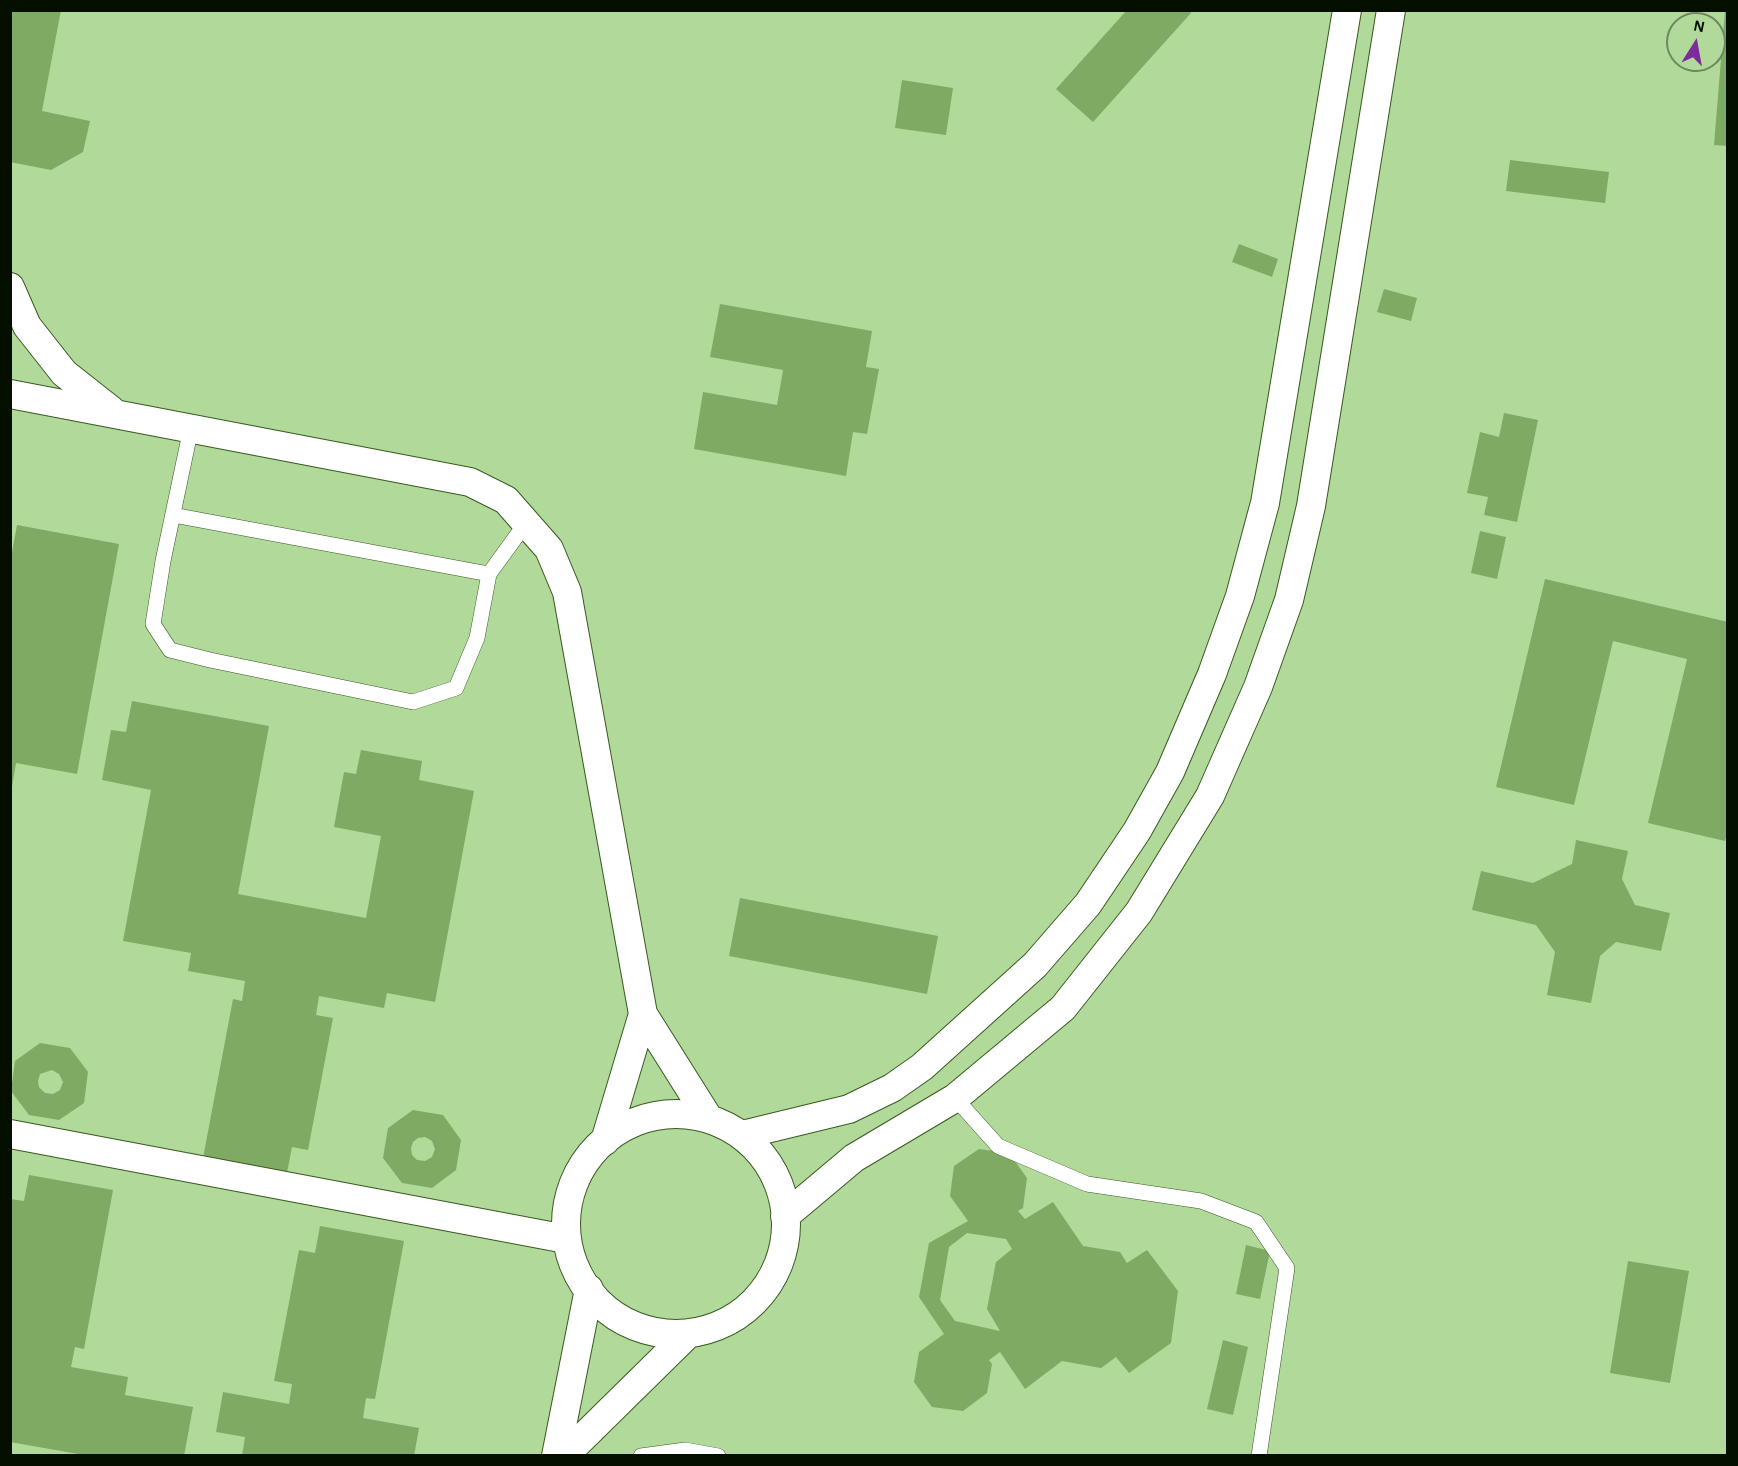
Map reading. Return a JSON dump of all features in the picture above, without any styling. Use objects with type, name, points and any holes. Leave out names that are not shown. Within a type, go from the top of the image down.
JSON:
[{"type":"street","points":[[742,1135],[849,1109],[892,1088],[922,1066],[1035,965],[1088,904],[1137,831],[1170,772],[1212,674],[1232,618],[1265,503],[1347,10]]},
{"type":"street","points":[[785,1216],[854,1158],[955,1098],[1063,1008],[1139,912],[1210,796],[1258,687],[1289,600],[1311,506],[1391,10]]},
{"type":"street","points":[[10,287],[27,326],[64,373],[115,414]]},
{"type":"street","points":[[10,394],[470,482],[506,500],[549,549],[567,592],[643,1014],[709,1119]]},
{"type":"street","points":[[605,1140],[643,1014]]},
{"type":"street","points":[[672,1114],[709,1119],[742,1135],[767,1161],[783,1193],[787,1229],[780,1264],[761,1295],[734,1319],[700,1332],[689,1333],[664,1334],[630,1324],[599,1303],[578,1274],[566,1239],[568,1203],[581,1168],[605,1140],[636,1122],[672,1114]]},
{"type":"street","points":[[10,1134],[566,1239]]},
{"type":"street","points":[[556,1455],[589,1289]]},
{"type":"street","points":[[564,1455],[689,1333]]},
{"type":"lane","points":[[191,429],[163,561],[153,624],[170,650],[413,702],[456,688],[477,638],[489,574],[526,523]]},
{"type":"lane","points":[[173,515],[489,574]]},
{"type":"lane","points":[[955,1098],[998,1146],[1087,1184],[1201,1201],[1256,1222],[1287,1268],[1258,1455]]},
{"type":"lane","points":[[641,1455],[685,1450],[718,1455]]},
{"type":"building","points":[[10,10],[61,10],[42,111],[90,121],[83,152],[51,170],[10,162]]},
{"type":"building","points":[[1127,10],[1189,10],[1191,13],[1093,122],[1056,89]]},
{"type":"building","points":[[1728,10],[1728,146],[1714,145],[1720,72],[1726,72],[1725,12]]},
{"type":"building","points":[[902,80],[953,88],[946,135],[895,128]]},
{"type":"building","points":[[1510,160],[1609,172],[1605,203],[1506,191]]},
{"type":"building","points":[[1239,244],[1278,259],[1272,277],[1232,262]]},
{"type":"building","points":[[1384,289],[1417,298],[1411,321],[1377,312]]},
{"type":"building","points":[[720,304],[872,331],[866,367],[879,369],[867,434],[853,432],[846,476],[694,449],[703,392],[777,405],[783,370],[710,357]]},
{"type":"building","points":[[1504,413],[1538,420],[1517,522],[1484,515],[1488,497],[1467,493],[1480,432],[1499,437]]},
{"type":"building","points":[[17,525],[119,544],[77,774],[16,763],[12,787],[10,563]]},
{"type":"building","points":[[1480,531],[1506,537],[1497,579],[1471,573]]},
{"type":"building","points":[[1545,579],[1728,622],[1728,830],[1725,841],[1648,823],[1687,659],[1613,641],[1574,805],[1496,787]]},
{"type":"building","points":[[132,701],[269,726],[238,894],[366,918],[381,836],[334,827],[344,772],[356,774],[361,750],[422,761],[419,780],[474,791],[435,1002],[387,993],[384,1008],[319,996],[316,1015],[333,1018],[308,1150],[292,1147],[287,1173],[203,1158],[233,999],[242,1001],[245,981],[188,971],[191,953],[123,941],[151,790],[102,780],[111,730],[126,732]]},
{"type":"building","points":[[1576,840],[1628,851],[1622,879],[1635,905],[1670,913],[1661,951],[1616,942],[1600,956],[1591,1003],[1547,995],[1555,952],[1536,925],[1472,910],[1481,871],[1533,883],[1572,864]]},
{"type":"building","points":[[740,898],[938,936],[927,994],[729,956]]},
{"type":"building","points":[[40,1043],[70,1048],[88,1072],[84,1103],[59,1120],[29,1115],[11,1091],[15,1061]],"holes":[[[52,1070],[59,1074],[63,1082],[60,1090],[53,1094],[45,1093],[39,1087],[40,1074]]]},
{"type":"building","points":[[413,1110],[443,1115],[461,1140],[456,1170],[432,1188],[402,1183],[383,1158],[388,1128]],"holes":[[[425,1137],[432,1141],[435,1149],[432,1157],[425,1161],[417,1160],[412,1155],[413,1142],[418,1138]]]},
{"type":"building","points":[[979,1149],[1009,1153],[1027,1178],[1023,1208],[1018,1211],[1025,1219],[1053,1202],[1083,1246],[1120,1252],[1127,1263],[1147,1250],[1178,1291],[1171,1343],[1129,1373],[1116,1357],[1101,1368],[1062,1361],[1025,1389],[1000,1352],[989,1360],[992,1364],[987,1393],[963,1411],[932,1407],[914,1382],[919,1352],[944,1334],[919,1297],[929,1243],[968,1221],[950,1196],[954,1166]],"holes":[[[967,1233],[1006,1239],[1012,1249],[996,1262],[987,1309],[1000,1331],[955,1321],[940,1300],[949,1247]]]},
{"type":"building","points":[[29,1175],[113,1190],[84,1349],[75,1347],[71,1367],[128,1377],[125,1395],[193,1407],[184,1456],[77,1456],[78,1454],[10,1442],[10,1199],[24,1201]]},
{"type":"building","points":[[320,1226],[404,1241],[375,1399],[366,1398],[363,1418],[419,1428],[414,1456],[242,1456],[245,1437],[216,1432],[223,1392],[289,1404],[292,1384],[274,1381],[299,1250],[315,1253]]},
{"type":"building","points":[[1246,1245],[1270,1251],[1260,1299],[1236,1294]]},
{"type":"building","points":[[1628,1261],[1689,1271],[1670,1383],[1610,1373]]},
{"type":"building","points":[[1223,1340],[1248,1347],[1233,1415],[1207,1409]]}]
